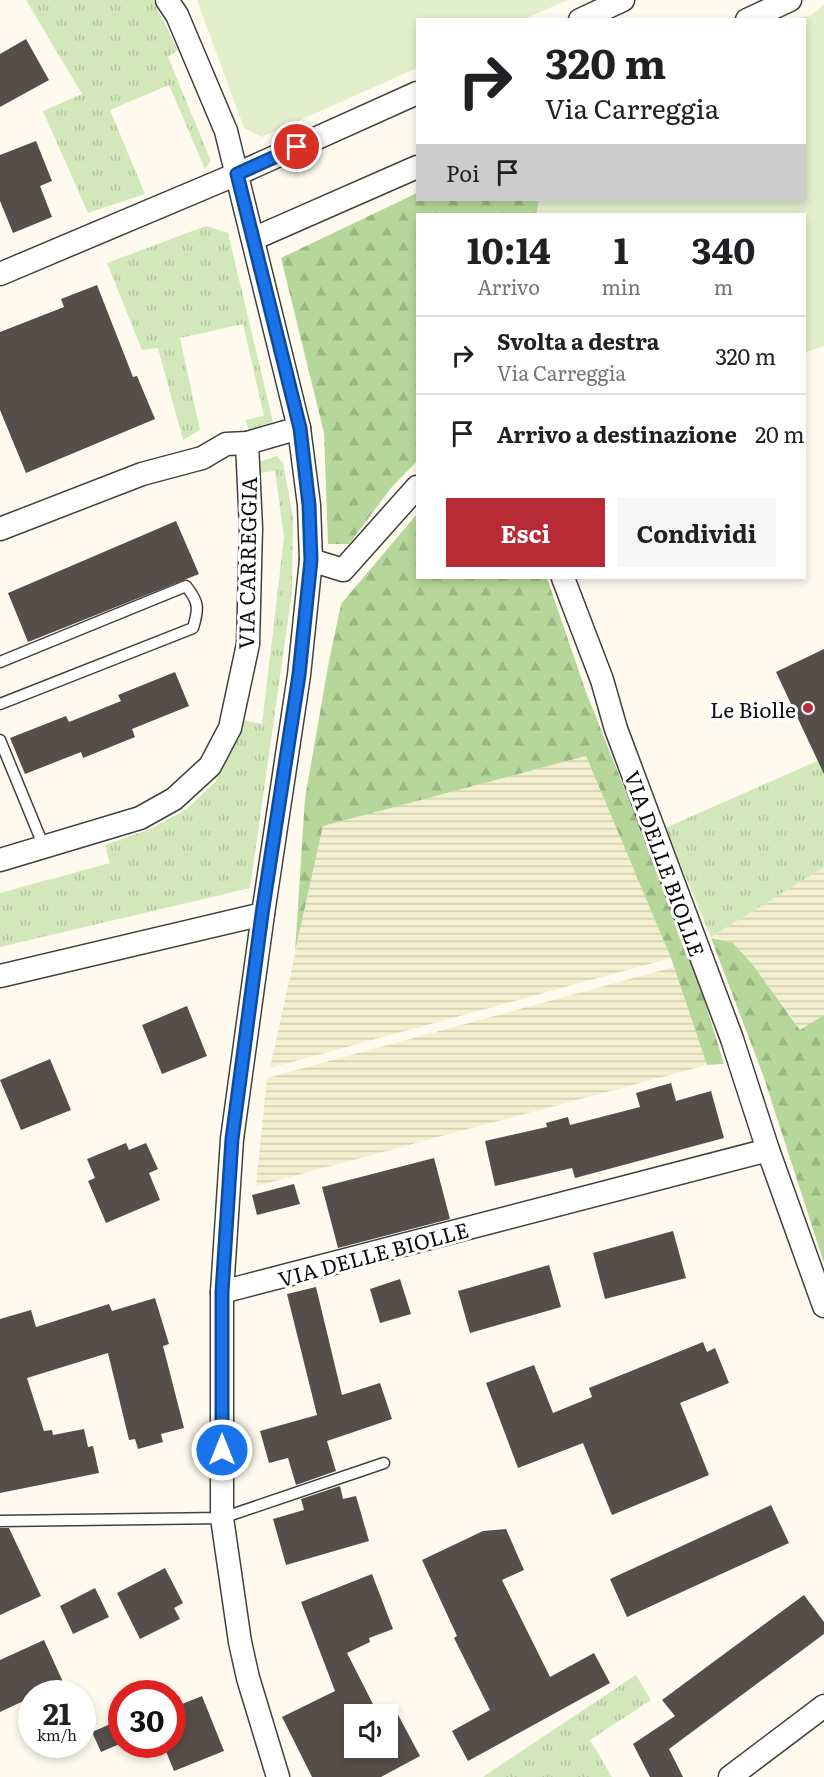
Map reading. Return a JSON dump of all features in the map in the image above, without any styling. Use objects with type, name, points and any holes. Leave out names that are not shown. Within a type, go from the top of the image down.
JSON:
[{"type":"street","points":[[167,0],[177,15],[226,131],[300,428],[309,505],[311,560],[299,675],[262,914],[232,1139],[222,1292],[222,1518],[240,1642],[248,1678],[278,1777]]},
{"type":"street","points":[[584,18],[623,0]]},
{"type":"street","points":[[751,18],[790,0]]},
{"type":"street","points":[[0,274],[237,174],[416,93]]},
{"type":"street","points":[[254,239],[416,167]]},
{"type":"street","points":[[0,529],[142,474],[202,458],[226,444],[247,443],[300,428]]},
{"type":"street","name":"VIA CARREGGIA","points":[[0,860],[140,818],[174,798],[210,766],[230,728],[248,644],[251,528],[247,443]]},
{"type":"street","points":[[311,560],[344,570],[416,488]]},
{"type":"street","name":"VIA DELLE BIOLLE","points":[[563,579],[602,680],[616,729],[732,1039],[768,1150],[824,1306]]},
{"type":"street","points":[[0,976],[262,914]]},
{"type":"street","name":"VIA DELLE BIOLLE","points":[[222,1292],[768,1150]]},
{"type":"street","points":[[730,1777],[824,1706]]},
{"type":"lane","points":[[0,662],[186,586],[196,599],[198,613],[193,628],[0,704]]},
{"type":"lane","points":[[0,740],[44,847]]},
{"type":"lane","points":[[0,1521],[222,1518],[384,1463]]},
{"type":"shaded area","points":[[586,756],[671,958],[270,1068],[323,826]]},
{"type":"shaded area","points":[[824,867],[824,1015],[801,1030],[753,965],[732,942],[711,937]]},
{"type":"shaded area","points":[[674,967],[707,1065],[256,1186],[267,1078]]},
{"type":"green space","points":[[26,0],[153,0],[178,50],[168,57],[211,161],[205,169],[169,85],[110,110],[145,194],[88,213],[43,111],[82,94]]},
{"type":"green space","points":[[197,0],[568,0],[526,18],[416,18],[416,68],[262,137],[244,128]]},
{"type":"green space","points":[[824,5],[824,346],[806,352],[806,213],[537,213],[539,201],[806,201],[806,18],[797,18],[811,15]]},
{"type":"green space","points":[[416,193],[416,201],[539,201],[537,213],[416,213],[416,462],[391,488],[349,544],[328,544],[324,433],[281,258]]},
{"type":"green space","points":[[206,226],[228,233],[273,422],[249,430],[245,420],[264,416],[243,324],[180,338],[200,430],[183,440],[158,348],[142,350],[107,263]]},
{"type":"green space","points":[[277,456],[283,463],[293,517],[292,592],[250,888],[0,947],[0,893],[110,863],[105,845],[150,829],[187,809],[215,782],[243,720],[262,724],[284,538],[275,471],[256,473],[256,463]]},
{"type":"green space","points":[[416,515],[416,579],[547,579],[586,692],[691,956],[724,1064],[707,1065],[671,958],[586,756],[323,826],[295,952],[305,798],[341,604]]},
{"type":"green space","points":[[824,758],[824,867],[711,937],[665,828]]},
{"type":"green space","points":[[711,938],[732,942],[753,965],[800,1030],[824,1015],[824,1263],[763,1075]]},
{"type":"green space","points":[[636,1675],[651,1700],[590,1740],[612,1777],[483,1777]]},
{"type":"building","points":[[26,39],[49,80],[0,107],[0,54]]},
{"type":"building","points":[[36,141],[52,181],[40,186],[52,217],[13,233],[0,201],[0,155]]},
{"type":"building","points":[[97,285],[133,377],[137,376],[155,419],[26,473],[0,410],[0,332],[64,307],[61,299]]},
{"type":"building","points":[[176,521],[199,574],[28,642],[8,593]]},
{"type":"building","name":"Le Biolle","points":[[824,649],[824,774],[776,672]]},
{"type":"building","points":[[175,672],[189,706],[132,729],[135,737],[83,758],[81,752],[25,774],[10,738],[66,716],[69,722],[121,701],[118,695]]},
{"type":"building","points":[[187,1006],[207,1056],[162,1074],[142,1025]]},
{"type":"building","points":[[50,1059],[71,1110],[21,1130],[0,1080]]},
{"type":"building","points":[[671,1083],[676,1101],[711,1091],[724,1138],[575,1178],[572,1168],[495,1186],[485,1141],[547,1127],[546,1123],[568,1117],[570,1125],[640,1107],[636,1093]]},
{"type":"building","points":[[126,1143],[129,1150],[146,1143],[158,1169],[149,1173],[160,1200],[106,1223],[88,1181],[95,1178],[87,1159]]},
{"type":"building","points":[[434,1158],[450,1219],[338,1248],[322,1187]]},
{"type":"building","points":[[294,1184],[300,1204],[257,1215],[252,1195]]},
{"type":"building","points":[[673,1231],[686,1278],[605,1299],[593,1253]]},
{"type":"building","points":[[549,1265],[561,1307],[470,1333],[458,1291]]},
{"type":"building","points":[[400,1279],[411,1314],[380,1323],[370,1289]]},
{"type":"building","points":[[316,1287],[342,1395],[380,1383],[392,1419],[327,1441],[336,1471],[296,1485],[288,1458],[269,1463],[260,1431],[317,1415],[287,1294]]},
{"type":"building","points":[[155,1298],[169,1344],[163,1346],[184,1428],[161,1434],[163,1442],[138,1449],[135,1439],[129,1440],[108,1353],[27,1378],[44,1431],[52,1430],[53,1435],[84,1429],[88,1447],[93,1446],[99,1473],[0,1493],[0,1319],[31,1310],[36,1327],[109,1304],[112,1311]]},
{"type":"building","points":[[703,1342],[707,1352],[715,1348],[729,1383],[680,1403],[709,1475],[612,1515],[583,1443],[518,1468],[486,1383],[534,1365],[553,1413],[592,1397],[589,1388]]},
{"type":"building","points":[[340,1486],[343,1499],[356,1496],[369,1541],[286,1565],[273,1519],[304,1510],[301,1499]]},
{"type":"building","points":[[771,1505],[789,1543],[627,1617],[610,1579]]},
{"type":"building","points":[[0,1528],[9,1528],[41,1596],[0,1615]]},
{"type":"building","points":[[506,1529],[524,1570],[502,1580],[550,1677],[594,1653],[610,1683],[468,1761],[452,1731],[490,1710],[454,1638],[457,1636],[422,1560],[483,1531]]},
{"type":"building","points":[[165,1568],[183,1603],[174,1608],[180,1619],[140,1639],[117,1593]]},
{"type":"building","points":[[372,1574],[393,1629],[369,1638],[370,1642],[347,1653],[373,1704],[344,1704],[344,1758],[398,1758],[398,1715],[420,1756],[381,1777],[312,1777],[282,1717],[335,1691],[301,1602]]},
{"type":"building","points":[[95,1588],[109,1617],[73,1634],[60,1606]]},
{"type":"building","points":[[804,1595],[824,1622],[824,1634],[669,1749],[683,1777],[650,1777],[633,1744],[675,1716],[662,1700]]},
{"type":"building","points":[[44,1640],[62,1680],[18,1680],[18,1704],[0,1712],[0,1660]]},
{"type":"building","points":[[202,1696],[224,1751],[174,1771],[169,1758],[186,1758],[186,1702]]},
{"type":"building","points":[[108,1725],[108,1749],[101,1752],[96,1741],[96,1730]]},
{"type":"place","name":"Le Biolle","points":[[808,708]]},
{"type":"route","points":[[222,1450],[222,1292],[232,1139],[262,914],[299,675],[311,560],[309,505],[300,428],[237,174],[297,147]]}]
